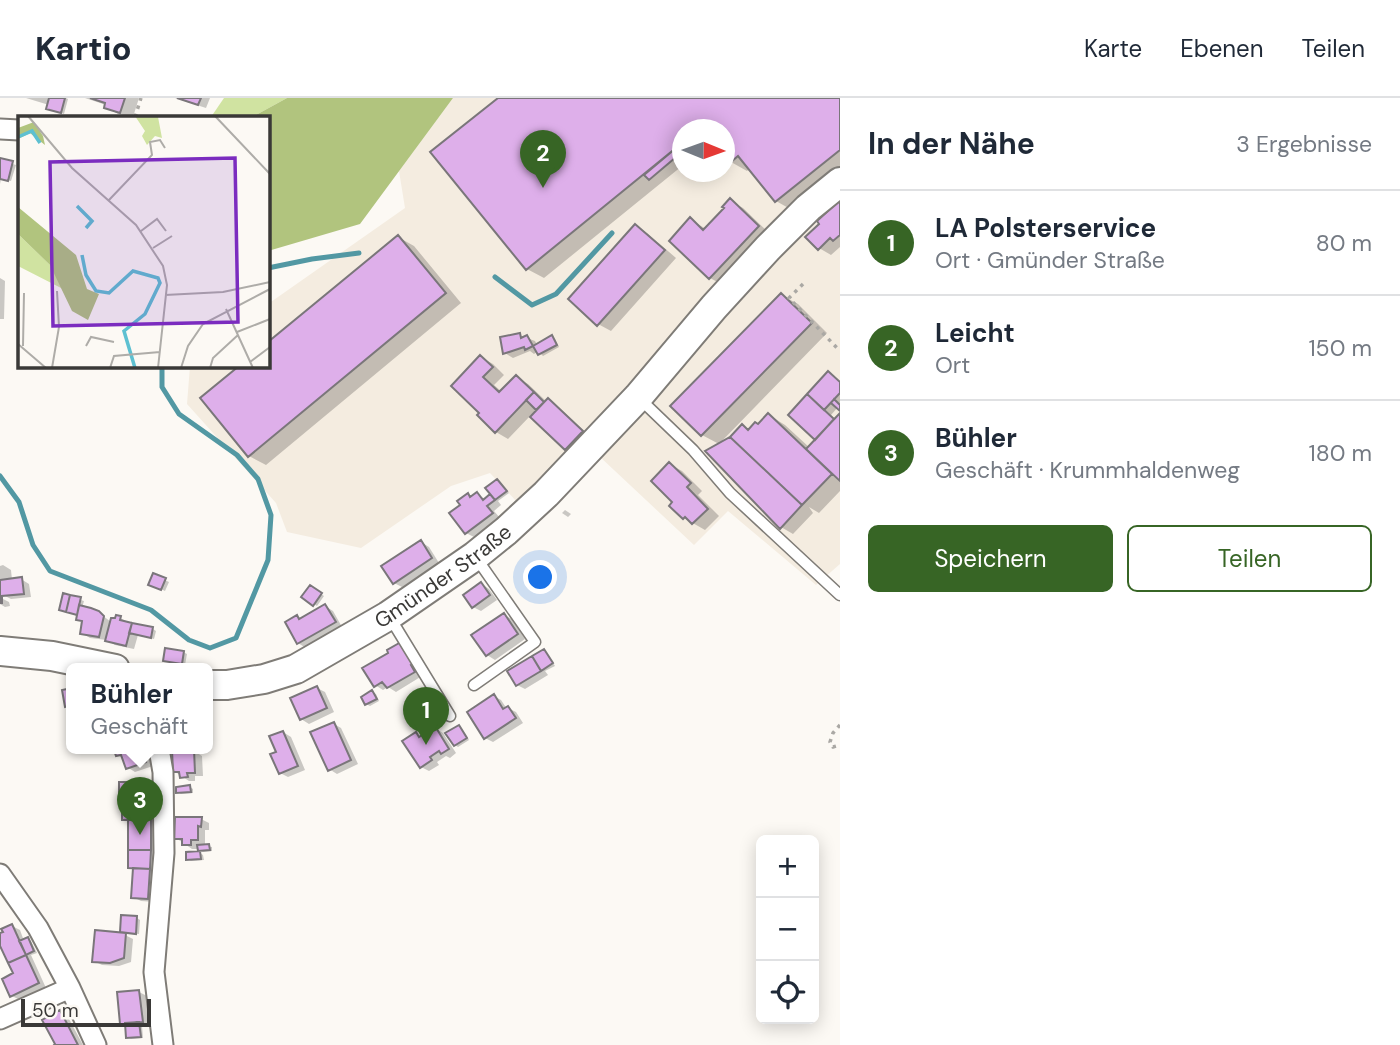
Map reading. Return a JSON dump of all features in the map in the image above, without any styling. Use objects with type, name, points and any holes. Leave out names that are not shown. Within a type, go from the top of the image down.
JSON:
[{"type":"street","points":[[0,129],[18,130]]},
{"type":"street","name":"Gmünder Straße","points":[[213,685],[264,680],[296,669],[388,616],[475,556],[546,494],[638,397],[759,258],[808,208],[840,182]]},
{"type":"street","points":[[0,651],[52,656],[86,663]]},
{"type":"street","points":[[160,754],[163,772],[164,853],[154,972],[163,1045]]},
{"type":"street","points":[[0,874],[37,928],[70,988],[96,1045]]},
{"type":"street","points":[[0,1018],[70,988]]},
{"type":"lane","points":[[638,397],[693,450],[730,493],[840,595]]},
{"type":"lane","points":[[474,685],[535,642],[475,556]]},
{"type":"lane","points":[[388,616],[450,716]]},
{"type":"path","points":[[135,116],[141,98]]},
{"type":"path","points":[[803,284],[789,298],[840,352]]},
{"type":"path","points":[[840,725],[830,742],[833,747],[840,745]]},
{"type":"shaded area","points":[[453,98],[840,98],[840,564],[816,585],[728,511],[694,545],[583,441],[517,502],[490,473],[451,486],[361,548],[287,532],[276,503],[187,404],[190,368],[270,368],[270,303],[405,208],[399,171]]},
{"type":"green space","points":[[224,98],[287,98],[254,116],[212,116]]},
{"type":"green space","points":[[287,98],[453,98],[360,224],[270,250],[270,116],[254,116]]},
{"type":"building","points":[[49,98],[65,98],[61,113],[46,109]]},
{"type":"building","points":[[90,98],[125,98],[120,113],[104,108],[105,103]]},
{"type":"building","points":[[177,98],[201,98],[198,105]]},
{"type":"building","points":[[498,98],[840,98],[840,150],[775,202],[738,156],[735,159],[735,119],[672,119],[672,151],[526,270],[430,152]]},
{"type":"building","points":[[672,151],[672,160],[649,180],[644,175]]},
{"type":"building","points":[[0,158],[13,161],[8,181],[0,179]]},
{"type":"building","points":[[730,198],[759,226],[709,279],[669,241],[690,217],[703,230]]},
{"type":"building","points":[[840,200],[840,235],[833,241],[830,238],[818,250],[805,237],[819,224],[817,221]]},
{"type":"building","points":[[635,224],[665,250],[597,326],[568,299]]},
{"type":"building","points":[[398,235],[446,293],[248,457],[200,398],[237,368],[270,368],[270,340]]},
{"type":"building","points":[[781,293],[812,323],[701,436],[670,406]]},
{"type":"building","points":[[520,333],[521,338],[527,335],[533,346],[503,354],[500,337]]},
{"type":"building","points":[[552,335],[557,345],[538,355],[533,346]]},
{"type":"building","points":[[480,355],[493,367],[483,377],[499,392],[516,375],[534,392],[495,433],[451,386]]},
{"type":"building","points":[[828,371],[840,382],[840,393],[824,410],[807,394]]},
{"type":"building","points":[[534,392],[544,402],[536,410],[526,400]]},
{"type":"building","points":[[807,394],[834,419],[815,440],[788,415]]},
{"type":"building","points":[[548,398],[583,431],[565,450],[530,417]]},
{"type":"building","points":[[834,399],[840,405],[840,411],[831,403]]},
{"type":"building","points":[[768,413],[832,474],[802,505],[730,437],[742,424],[748,430]]},
{"type":"building","points":[[840,413],[840,481],[806,449]]},
{"type":"building","points":[[730,437],[802,505],[780,529],[705,451]]},
{"type":"building","points":[[669,462],[691,483],[687,487],[708,509],[692,524],[669,506],[672,502],[651,481]]},
{"type":"building","points":[[497,479],[507,491],[495,500],[485,488]]},
{"type":"building","points":[[477,492],[483,500],[490,494],[495,500],[487,506],[493,513],[465,534],[449,513],[460,505],[457,501],[468,493],[470,497]]},
{"type":"building","points":[[421,540],[432,558],[393,584],[381,566]]},
{"type":"building","points":[[153,573],[166,578],[161,590],[148,585]]},
{"type":"building","points":[[22,577],[24,594],[2,596],[0,603],[0,580]]},
{"type":"building","points":[[481,582],[490,595],[472,608],[463,595]]},
{"type":"building","points":[[310,585],[322,593],[313,606],[301,597]]},
{"type":"building","points":[[63,593],[70,595],[66,612],[59,610]]},
{"type":"building","points":[[70,595],[81,597],[77,615],[66,612]]},
{"type":"building","points":[[325,604],[336,622],[297,644],[285,622],[297,615],[299,619]]},
{"type":"building","points":[[79,605],[99,611],[104,616],[99,637],[80,634],[82,621],[76,620]]},
{"type":"building","points":[[504,613],[518,634],[486,656],[471,635]]},
{"type":"building","points":[[121,616],[120,620],[132,623],[126,646],[105,641],[111,618]]},
{"type":"building","points":[[132,623],[153,627],[151,638],[129,633]]},
{"type":"building","points":[[401,642],[414,664],[411,665],[415,672],[387,688],[382,682],[374,687],[362,668]]},
{"type":"building","points":[[165,648],[184,651],[182,663],[163,661]]},
{"type":"building","points":[[544,649],[553,663],[541,671],[532,656]]},
{"type":"building","points":[[532,656],[541,671],[516,686],[507,671]]},
{"type":"building","points":[[317,686],[327,708],[300,720],[290,698]]},
{"type":"building","points":[[66,689],[65,707],[62,690]]},
{"type":"building","points":[[372,690],[377,699],[365,705],[361,697]]},
{"type":"building","points":[[494,694],[503,709],[508,706],[516,718],[484,739],[467,712]]},
{"type":"building","points":[[334,722],[351,760],[328,771],[310,732]]},
{"type":"building","points":[[459,725],[467,738],[454,746],[445,733]]},
{"type":"building","points":[[435,726],[449,749],[441,754],[439,751],[420,768],[402,741],[416,732],[419,737]]},
{"type":"building","points":[[283,731],[298,766],[279,774],[270,754],[276,752],[269,736]]},
{"type":"building","points":[[115,754],[144,754],[146,762],[126,769],[121,755]]},
{"type":"building","points":[[172,754],[194,754],[195,773],[187,773],[188,777],[180,778],[179,772],[173,772]]},
{"type":"building","points":[[119,782],[151,782],[151,805],[127,805],[127,797],[119,797]]},
{"type":"building","points":[[190,785],[191,792],[176,793],[176,787]]},
{"type":"building","points":[[151,809],[151,819],[122,820],[122,810]]},
{"type":"building","points":[[175,817],[202,817],[201,827],[198,826],[198,840],[191,840],[191,845],[182,845],[182,839],[174,839]]},
{"type":"building","points":[[151,819],[151,850],[128,850],[128,820]]},
{"type":"building","points":[[209,844],[210,850],[198,851],[197,845]]},
{"type":"building","points":[[128,850],[151,850],[150,869],[128,868]]},
{"type":"building","points":[[200,851],[201,859],[186,860],[186,852]]},
{"type":"building","points":[[133,868],[150,869],[148,899],[131,898]]},
{"type":"building","points":[[121,915],[137,916],[136,934],[120,932]]},
{"type":"building","points":[[12,924],[26,955],[8,963],[0,946],[0,933],[3,932],[1,929]]},
{"type":"building","points":[[95,930],[126,933],[124,958],[110,963],[92,962]]},
{"type":"building","points":[[28,937],[34,951],[26,955],[19,941]]},
{"type":"building","points":[[26,955],[39,983],[10,997],[2,979],[13,973],[8,963]]},
{"type":"building","points":[[139,990],[143,1022],[120,1024],[117,992]]},
{"type":"building","points":[[60,1010],[78,1045],[54,1045],[42,1020]]},
{"type":"building","points":[[139,1022],[141,1037],[126,1038],[125,1023]]},
{"type":"waterway","points":[[495,277],[532,305],[556,294],[612,233]]},
{"type":"waterway","points":[[270,268],[359,253]]},
{"type":"waterway","points":[[0,476],[19,502],[33,545],[50,571],[151,610],[189,640],[210,648],[236,638],[268,560],[271,515],[258,479],[237,455],[179,414],[162,387],[162,368]]},
{"type":"place","name":"Leicht","points":[[543,188]]},
{"type":"place","name":"LA Polsterservice","points":[[426,745]]},
{"type":"place","name":"Bühler","points":[[140,835]]}]
